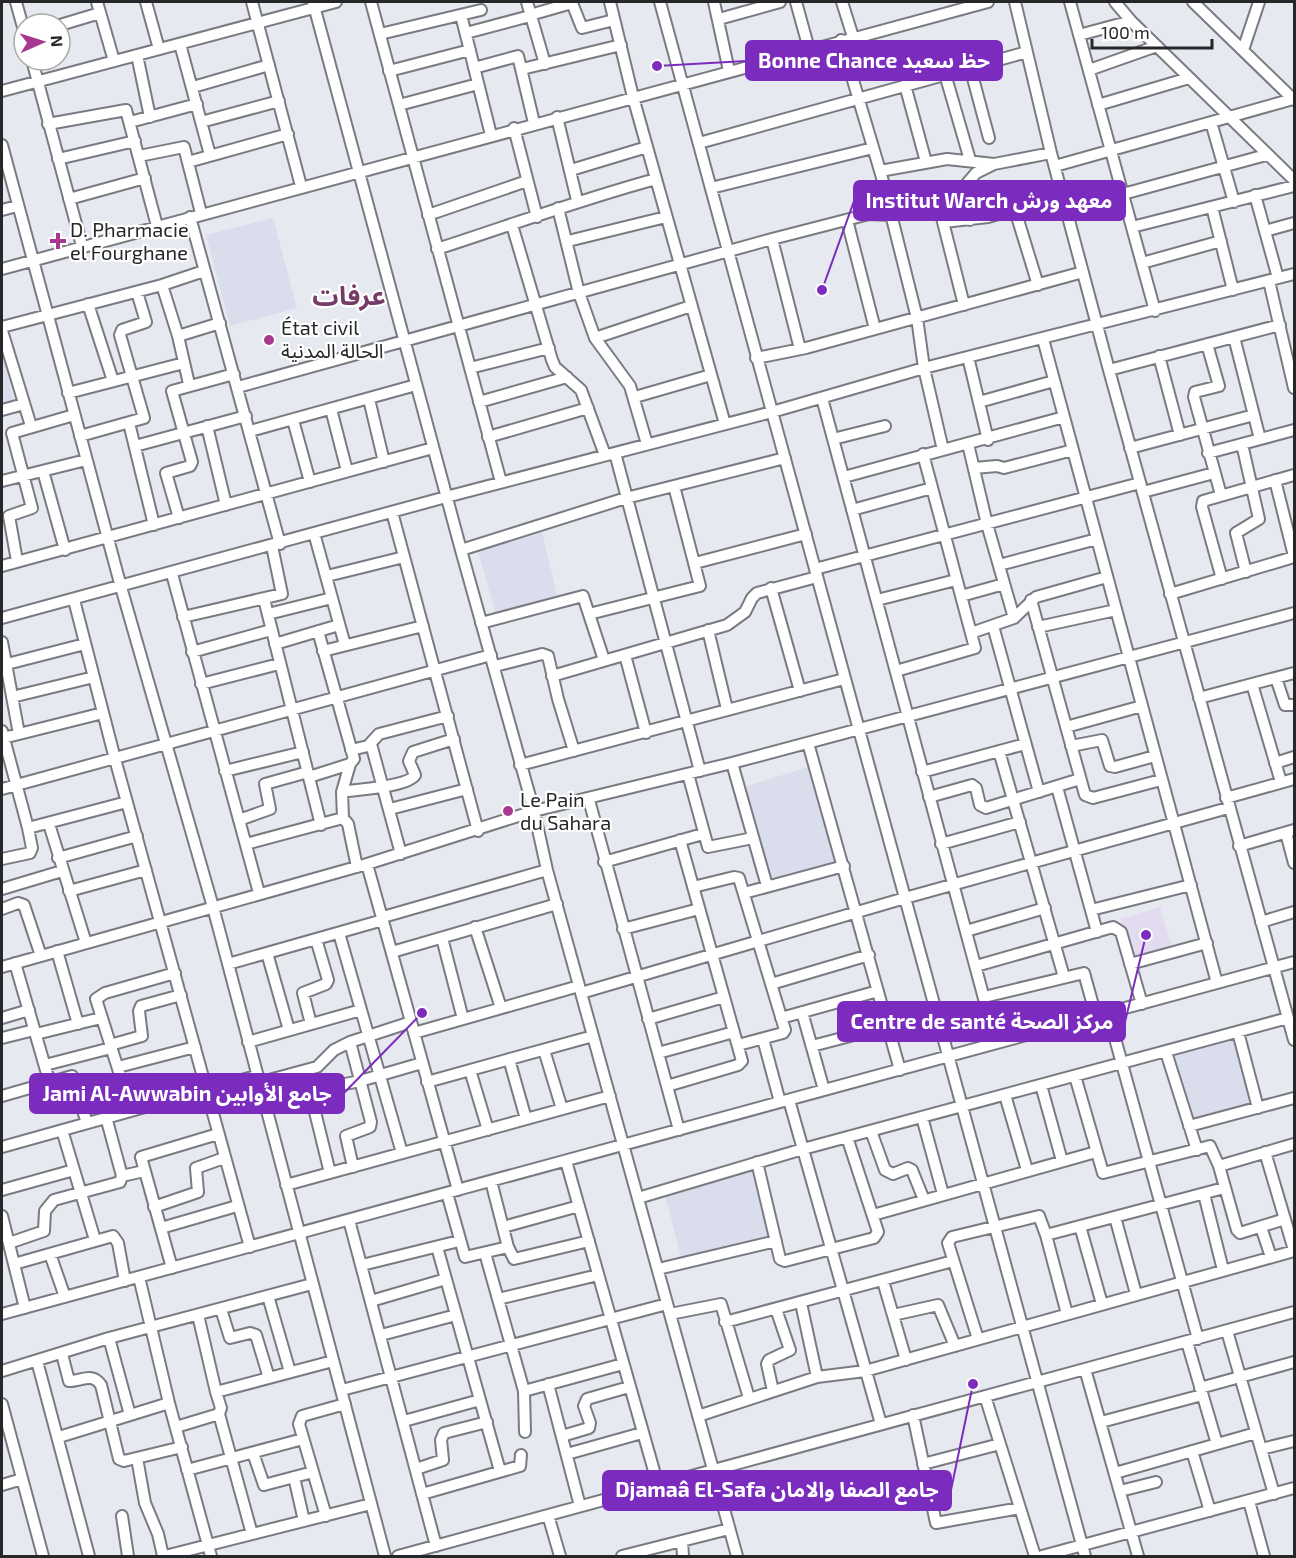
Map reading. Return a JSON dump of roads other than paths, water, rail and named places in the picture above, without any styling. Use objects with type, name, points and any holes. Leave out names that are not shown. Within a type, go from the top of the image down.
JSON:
[{"type":"street","points":[[97,2],[114,61]]},
{"type":"street","points":[[146,2],[159,49]]},
{"type":"street","points":[[252,2],[301,186]]},
{"type":"street","points":[[2,91],[258,23],[314,4],[336,2]]},
{"type":"street","points":[[371,2],[501,482]]},
{"type":"street","points":[[527,2],[545,64]]},
{"type":"street","points":[[610,2],[633,97],[725,424]]},
{"type":"street","points":[[660,2],[1084,1551]]},
{"type":"street","points":[[714,2],[729,71]]},
{"type":"street","points":[[719,19],[780,2]]},
{"type":"street","points":[[796,2],[809,49]]},
{"type":"street","points":[[843,2],[853,37]]},
{"type":"street","points":[[2,269],[201,213],[683,84],[952,7],[988,2]]},
{"type":"street","points":[[1015,2],[1051,153],[1130,448],[1294,1040]]},
{"type":"street","points":[[1070,2],[1155,310]]},
{"type":"street","points":[[1115,2],[1131,21],[1294,180]]},
{"type":"street","points":[[1193,2],[1294,100]]},
{"type":"street","points":[[1243,50],[1259,2]]},
{"type":"street","points":[[466,33],[572,3],[582,28],[614,20]]},
{"type":"street","points":[[314,4],[446,497],[534,811],[547,870],[737,1557]]},
{"type":"street","points":[[380,34],[461,15],[480,6],[486,28]]},
{"type":"street","points":[[72,21],[100,13]]},
{"type":"street","points":[[461,15],[491,135]]},
{"type":"street","points":[[1079,35],[1131,21]]},
{"type":"street","points":[[841,40],[880,171],[917,318],[924,368],[943,450]]},
{"type":"street","points":[[180,44],[210,155]]},
{"type":"street","points":[[522,69],[621,45]]},
{"type":"street","points":[[1089,70],[1157,46]]},
{"type":"street","points":[[389,71],[470,50]]},
{"type":"street","points":[[699,143],[1027,52]]},
{"type":"street","points":[[137,55],[150,117]]},
{"type":"street","points":[[474,68],[517,56],[534,123]]},
{"type":"street","points":[[193,87],[269,65]]},
{"type":"street","points":[[970,67],[989,138]]},
{"type":"street","points":[[35,72],[82,246]]},
{"type":"street","points":[[945,74],[970,160]]},
{"type":"street","points":[[1098,105],[1190,78]]},
{"type":"street","points":[[399,105],[478,84]]},
{"type":"street","points":[[905,85],[926,162]]},
{"type":"street","points":[[1055,166],[1294,100]]},
{"type":"street","points":[[201,122],[279,101]]},
{"type":"street","points":[[130,122],[196,104]]},
{"type":"street","points":[[48,124],[125,110],[157,226]]},
{"type":"street","points":[[557,117],[577,200]]},
{"type":"street","points":[[1211,122],[1234,202]]},
{"type":"street","points":[[514,128],[537,217]]},
{"type":"street","points":[[188,162],[288,134]]},
{"type":"street","points":[[58,159],[135,141]]},
{"type":"street","points":[[2,145],[107,538],[213,907],[385,1557]]},
{"type":"street","points":[[139,156],[182,146],[201,213]]},
{"type":"street","points":[[571,170],[647,147]]},
{"type":"street","points":[[711,188],[873,148]]},
{"type":"street","points":[[238,387],[772,239],[869,214],[890,215],[939,206],[951,202],[976,173],[994,164],[1051,153]]},
{"type":"street","points":[[1123,194],[1266,155]]},
{"type":"street","points":[[880,171],[926,162],[970,160],[994,164]]},
{"type":"street","points":[[69,199],[145,178]]},
{"type":"street","points":[[437,249],[537,217],[577,200],[656,179]]},
{"type":"street","points":[[428,215],[527,181]]},
{"type":"street","points":[[1132,226],[1294,186]]},
{"type":"street","points":[[944,222],[970,220],[1015,210],[1063,195]]},
{"type":"street","points":[[1256,195],[1265,231],[1280,325],[1294,388]]},
{"type":"street","points":[[951,202],[970,220]]},
{"type":"street","points":[[2,210],[17,206]]},
{"type":"street","points":[[939,206],[964,306]]},
{"type":"street","points":[[1212,207],[1233,290]]},
{"type":"street","points":[[558,208],[579,293],[595,338],[625,378],[635,397],[647,444]]},
{"type":"street","points":[[1015,210],[1038,285]]},
{"type":"street","points":[[183,618],[280,595],[283,591],[266,494],[190,217]]},
{"type":"street","points":[[567,241],[666,217]]},
{"type":"street","points":[[847,220],[875,329]]},
{"type":"street","points":[[1265,231],[1294,223]]},
{"type":"street","points":[[512,225],[555,367],[581,390],[610,454],[626,498],[700,771]]},
{"type":"street","points":[[772,239],[800,349]]},
{"type":"street","points":[[1142,263],[1221,240]]},
{"type":"street","points":[[31,426],[2,329],[162,285],[204,271]]},
{"type":"street","points":[[756,358],[800,349],[964,306],[1083,272]]},
{"type":"street","points":[[2,618],[172,574],[501,482],[772,412],[924,368],[1098,326],[1294,274]]},
{"type":"street","points":[[162,285],[178,336],[189,384]]},
{"type":"street","points":[[80,436],[144,418],[120,335],[122,330],[146,322],[137,292]]},
{"type":"street","points":[[88,304],[113,381]]},
{"type":"street","points":[[595,338],[692,306]]},
{"type":"street","points":[[178,336],[220,323]]},
{"type":"street","points":[[1109,369],[1280,325]]},
{"type":"street","points":[[1234,337],[1260,439]]},
{"type":"street","points":[[1043,339],[1217,983]]},
{"type":"street","points":[[1207,344],[1219,383],[1216,388],[1194,394],[1221,495]]},
{"type":"street","points":[[470,368],[549,348]]},
{"type":"street","points":[[1159,356],[1180,435]]},
{"type":"street","points":[[968,357],[988,440]]},
{"type":"street","points":[[68,393],[184,363]]},
{"type":"street","points":[[179,518],[166,473],[192,464],[172,391],[189,384],[234,374]]},
{"type":"street","points":[[635,397],[711,375]]},
{"type":"street","points":[[479,402],[567,377]]},
{"type":"street","points":[[979,402],[1054,381]]},
{"type":"street","points":[[250,431],[416,385]]},
{"type":"street","points":[[822,398],[996,1043]]},
{"type":"street","points":[[369,399],[384,462]]},
{"type":"street","points":[[2,410],[24,404]]},
{"type":"street","points":[[489,437],[588,408]]},
{"type":"street","points":[[331,409],[347,471]]},
{"type":"street","points":[[17,561],[7,539],[9,516],[32,508],[12,433],[74,415]]},
{"type":"street","points":[[1130,448],[1254,415]]},
{"type":"street","points":[[135,446],[246,416]]},
{"type":"street","points":[[844,477],[923,454],[988,440],[1064,417]]},
{"type":"street","points":[[293,420],[310,482]]},
{"type":"street","points":[[129,423],[154,525]]},
{"type":"street","points":[[207,426],[226,505]]},
{"type":"street","points":[[833,439],[885,426]]},
{"type":"street","points":[[1209,453],[1294,430]]},
{"type":"street","points":[[968,444],[987,524],[1014,618]]},
{"type":"street","points":[[1242,444],[1259,519],[1236,533],[1246,572]]},
{"type":"street","points":[[2,566],[433,448]]},
{"type":"street","points":[[974,468],[997,466],[1004,468],[1073,450]]},
{"type":"street","points":[[896,671],[973,650],[975,645],[923,454]]},
{"type":"street","points":[[461,550],[626,498],[785,458]]},
{"type":"street","points":[[2,481],[86,460]]},
{"type":"street","points":[[43,471],[66,550]]},
{"type":"street","points":[[552,676],[666,645],[727,625],[745,612],[752,598],[771,588],[865,556],[1086,498],[1214,473]]},
{"type":"street","points":[[1222,579],[1202,504],[1205,500],[1294,475]]},
{"type":"street","points":[[1170,594],[1294,556],[1275,480]]},
{"type":"street","points":[[589,614],[700,586],[674,486]]},
{"type":"street","points":[[852,510],[932,488]]},
{"type":"street","points":[[392,512],[478,831]]},
{"type":"street","points":[[314,533],[345,645]]},
{"type":"street","points":[[695,563],[806,534]]},
{"type":"street","points":[[999,565],[1097,539]]},
{"type":"street","points":[[327,576],[404,557]]},
{"type":"street","points":[[172,574],[259,893]]},
{"type":"street","points":[[971,633],[1014,618],[1031,600],[1107,577]]},
{"type":"street","points":[[877,600],[956,580]]},
{"type":"street","points":[[961,596],[1004,584]]},
{"type":"street","points":[[771,588],[800,691]]},
{"type":"street","points":[[481,623],[581,596],[585,598],[604,660]]},
{"type":"street","points":[[268,614],[333,598]]},
{"type":"street","points":[[264,599],[321,825]]},
{"type":"street","points":[[74,600],[115,759],[250,1247]]},
{"type":"street","points":[[1031,600],[1085,795],[1093,798],[1161,780]]},
{"type":"street","points":[[1038,627],[1116,610]]},
{"type":"street","points":[[2,967],[259,893],[362,866],[478,831],[534,811],[589,800],[859,730],[1294,613]]},
{"type":"street","points":[[274,644],[339,625]]},
{"type":"street","points":[[323,651],[423,626]]},
{"type":"street","points":[[993,626],[1039,792]]},
{"type":"street","points":[[192,652],[271,630]]},
{"type":"street","points":[[708,630],[727,709]]},
{"type":"street","points":[[318,631],[354,759],[350,764],[342,792],[343,818],[348,824],[383,919],[444,1142],[459,1241],[466,1258],[508,1247]]},
{"type":"street","points":[[2,642],[7,664],[6,684],[12,697],[19,734]]},
{"type":"street","points":[[7,664],[85,644]]},
{"type":"street","points":[[2,789],[436,671],[546,654],[550,658],[552,676],[574,751]]},
{"type":"street","points":[[625,655],[646,733]]},
{"type":"street","points":[[201,684],[279,664]]},
{"type":"street","points":[[1199,698],[1294,673]]},
{"type":"street","points":[[12,697],[94,677]]},
{"type":"street","points":[[1276,678],[1285,705],[1294,705]]},
{"type":"street","points":[[520,765],[844,679]]},
{"type":"street","points":[[1252,684],[1281,782]]},
{"type":"street","points":[[1066,727],[1142,706]]},
{"type":"street","points":[[2,860],[30,853],[32,848],[2,735],[19,734],[103,713]]},
{"type":"street","points":[[351,750],[371,744],[379,734],[448,716]]},
{"type":"street","points":[[342,792],[370,786],[384,788],[414,778],[409,760],[412,752],[454,739]]},
{"type":"street","points":[[1071,746],[1102,740],[1110,766],[1115,767],[1155,756]]},
{"type":"street","points":[[808,743],[900,1070]]},
{"type":"street","points":[[371,744],[401,854]]},
{"type":"street","points":[[922,772],[1025,744]]},
{"type":"street","points":[[999,751],[1064,976]]},
{"type":"street","points":[[225,771],[303,752]]},
{"type":"street","points":[[1275,763],[1294,757]]},
{"type":"street","points":[[732,763],[767,886]]},
{"type":"street","points":[[239,820],[270,809],[265,784],[350,764]]},
{"type":"street","points":[[688,774],[709,848],[753,838]]},
{"type":"street","points":[[929,796],[972,785],[976,788],[981,805],[986,807],[1080,779]]},
{"type":"street","points":[[2,1146],[206,1089],[305,1071],[318,1067],[334,1050],[368,1034],[463,1019],[712,956],[953,884],[1174,824],[1294,779]]},
{"type":"street","points":[[1056,787],[1097,932]]},
{"type":"street","points":[[390,809],[467,789]]},
{"type":"street","points":[[589,800],[604,862],[679,1130]]},
{"type":"street","points":[[28,828],[127,802]]},
{"type":"street","points":[[246,844],[343,818]]},
{"type":"street","points":[[941,844],[1020,822]]},
{"type":"street","points":[[49,824],[86,943]]},
{"type":"street","points":[[1239,846],[1290,831],[1294,863]]},
{"type":"street","points":[[604,862],[704,834]]},
{"type":"street","points":[[58,858],[137,836]]},
{"type":"street","points":[[667,1086],[738,1065],[742,1061],[680,840]]},
{"type":"street","points":[[744,893],[844,866]]},
{"type":"street","points":[[69,891],[146,870]]},
{"type":"street","points":[[228,964],[547,870]]},
{"type":"street","points":[[2,889],[63,871]]},
{"type":"street","points":[[693,887],[737,877],[744,893],[785,1032],[738,1045]]},
{"type":"street","points":[[17,884],[21,903],[24,905],[41,956]]},
{"type":"street","points":[[1091,910],[1191,885]]},
{"type":"street","points":[[2,906],[21,903]]},
{"type":"street","points":[[392,952],[557,904]]},
{"type":"street","points":[[966,931],[1045,908]]},
{"type":"street","points":[[623,929],[699,909]]},
{"type":"street","points":[[1261,922],[1294,912]]},
{"type":"street","points":[[475,927],[501,1008]]},
{"type":"street","points":[[976,966],[1118,928],[1142,1004]]},
{"type":"street","points":[[339,933],[402,1154]]},
{"type":"street","points":[[442,938],[463,1019]]},
{"type":"street","points":[[311,1024],[303,993],[326,984],[328,980],[316,939]]},
{"type":"street","points":[[1130,964],[1207,943]]},
{"type":"street","points":[[57,951],[78,1024]]},
{"type":"street","points":[[267,953],[289,1030]]},
{"type":"street","points":[[771,984],[869,955]]},
{"type":"street","points":[[2,1314],[1294,962]]},
{"type":"street","points":[[15,963],[50,1084]]},
{"type":"street","points":[[984,997],[1080,972],[1086,975],[1121,1064],[1161,1205],[1182,1281],[1201,1391],[1217,1444]]},
{"type":"street","points":[[131,1110],[96,1002],[97,996],[175,973]]},
{"type":"street","points":[[781,1018],[878,991]]},
{"type":"street","points":[[45,1065],[142,1036],[139,1011],[141,1006],[181,995]]},
{"type":"street","points":[[648,1019],[724,997]]},
{"type":"street","points":[[2,1018],[29,1010]]},
{"type":"street","points":[[248,1042],[361,1010]]},
{"type":"street","points":[[802,1012],[825,1090]]},
{"type":"street","points":[[2,1038],[101,1018]]},
{"type":"street","points":[[638,1198],[803,1149],[1288,1018]]},
{"type":"street","points":[[812,1046],[888,1026]]},
{"type":"street","points":[[658,1053],[734,1032]]},
{"type":"street","points":[[1238,1032],[1258,1108]]},
{"type":"street","points":[[427,1082],[593,1036]]},
{"type":"street","points":[[763,1039],[803,1149],[881,1424]]},
{"type":"street","points":[[350,1042],[371,1122],[370,1127],[346,1136],[353,1167]]},
{"type":"street","points":[[118,1067],[195,1047]]},
{"type":"street","points":[[544,1050],[562,1109]]},
{"type":"street","points":[[1166,1052],[1197,1150]]},
{"type":"street","points":[[68,1059],[87,1123]]},
{"type":"street","points":[[508,1059],[526,1119]]},
{"type":"street","points":[[310,1091],[380,1076],[422,1063]]},
{"type":"street","points":[[470,1070],[488,1130]]},
{"type":"street","points":[[305,1071],[330,1173]]},
{"type":"street","points":[[1075,1076],[1103,1173],[1213,1148],[1236,1230],[1240,1233],[1285,1219]]},
{"type":"street","points":[[2,1096],[72,1077]]},
{"type":"street","points":[[1041,1085],[1062,1161]]},
{"type":"street","points":[[1005,1095],[1027,1170]]},
{"type":"street","points":[[286,1185],[610,1096]]},
{"type":"street","points":[[1189,1126],[1294,1098]]},
{"type":"street","points":[[9,1243],[44,1232],[45,1211],[51,1202],[120,1182],[122,1176],[106,1117]]},
{"type":"street","points":[[922,1117],[943,1194]]},
{"type":"street","points":[[62,1130],[95,1240]]},
{"type":"street","points":[[871,1131],[885,1170],[893,1174],[908,1168],[912,1170],[924,1200]]},
{"type":"street","points":[[172,1268],[141,1160],[143,1155],[218,1134]]},
{"type":"street","points":[[757,1162],[783,1261],[831,1248],[877,1235],[873,1215],[847,1137]]},
{"type":"street","points":[[1219,1166],[1294,1144]]},
{"type":"street","points":[[873,1215],[982,1182],[1096,1152]]},
{"type":"street","points":[[698,1416],[817,1377],[865,1371],[1294,1250],[1266,1152]]},
{"type":"street","points":[[154,1207],[198,1192],[196,1168],[224,1158]]},
{"type":"street","points":[[566,1161],[658,1485]]},
{"type":"street","points":[[2,1190],[74,1170]]},
{"type":"street","points":[[122,1176],[144,1171]]},
{"type":"street","points":[[491,1181],[512,1258],[516,1260],[589,1241]]},
{"type":"street","points":[[1046,1235],[1224,1188]]},
{"type":"street","points":[[1204,1194],[1223,1270]]},
{"type":"street","points":[[160,1228],[237,1206]]},
{"type":"street","points":[[503,1227],[579,1206]]},
{"type":"street","points":[[2,1216],[25,1308]]},
{"type":"street","points":[[978,1339],[948,1243],[952,1237],[1039,1216],[1067,1314]]},
{"type":"street","points":[[1114,1217],[1136,1294]]},
{"type":"street","points":[[349,1220],[436,1546]]},
{"type":"street","points":[[1080,1226],[1102,1304]]},
{"type":"street","points":[[1262,1227],[1271,1257]]},
{"type":"street","points":[[14,1264],[109,1236],[117,1238],[126,1281]]},
{"type":"street","points":[[362,1265],[459,1241]]},
{"type":"street","points":[[658,1269],[776,1241]]},
{"type":"street","points":[[437,1246],[500,1471]]},
{"type":"street","points":[[485,1253],[524,1391],[525,1432]]},
{"type":"street","points":[[50,1254],[65,1297]]},
{"type":"street","points":[[725,1322],[953,1261]]},
{"type":"street","points":[[498,1299],[598,1275]]},
{"type":"street","points":[[139,1277],[169,1403],[211,1557]]},
{"type":"street","points":[[371,1301],[446,1279]]},
{"type":"street","points":[[883,1281],[906,1359]]},
{"type":"street","points":[[2,1371],[110,1338],[312,1284]]},
{"type":"street","points":[[268,1296],[290,1372]]},
{"type":"street","points":[[342,1390],[610,1319],[719,1303],[748,1398]]},
{"type":"street","points":[[801,1303],[817,1377]]},
{"type":"street","points":[[893,1315],[938,1305],[955,1346]]},
{"type":"street","points":[[221,1309],[230,1338],[250,1333],[256,1335],[270,1378]]},
{"type":"street","points":[[773,1390],[767,1364],[769,1360],[790,1350],[776,1309]]},
{"type":"street","points":[[398,1557],[1294,1312]]},
{"type":"street","points":[[198,1315],[221,1408],[219,1414],[252,1534]]},
{"type":"street","points":[[381,1335],[456,1315]]},
{"type":"street","points":[[1227,1330],[1274,1494]]},
{"type":"street","points":[[110,1338],[130,1415]]},
{"type":"street","points":[[62,1354],[69,1381],[90,1377],[99,1382],[119,1459],[137,1458],[182,1448]]},
{"type":"street","points":[[37,1361],[89,1557]]},
{"type":"street","points":[[216,1392],[333,1361]]},
{"type":"street","points":[[1101,1422],[1294,1362]]},
{"type":"street","points":[[524,1391],[623,1364]]},
{"type":"street","points":[[1085,1369],[1138,1557]]},
{"type":"street","points":[[548,1384],[580,1506]]},
{"type":"street","points":[[561,1436],[589,1428],[590,1423],[584,1406],[587,1399],[629,1387]]},
{"type":"street","points":[[985,1396],[1035,1557]]},
{"type":"street","points":[[404,1421],[480,1400]]},
{"type":"street","points":[[59,1437],[169,1403]]},
{"type":"street","points":[[2,1404],[4,1425],[44,1557]]},
{"type":"street","points":[[326,1516],[299,1424],[302,1416],[345,1404]]},
{"type":"street","points":[[176,1427],[219,1414]]},
{"type":"street","points":[[913,1416],[936,1523],[1020,1508]]},
{"type":"street","points":[[416,1469],[443,1460],[441,1440],[444,1433],[486,1422]]},
{"type":"street","points":[[567,1454],[642,1433]]},
{"type":"street","points":[[1115,1473],[1256,1433]]},
{"type":"street","points":[[187,1470],[303,1439]]},
{"type":"street","points":[[1261,1449],[1294,1441]]},
{"type":"street","points":[[923,1464],[1000,1444]]},
{"type":"street","points":[[1192,1451],[1210,1511]]},
{"type":"street","points":[[252,1452],[264,1485],[313,1472]]},
{"type":"street","points":[[422,1494],[520,1466],[521,1455]]},
{"type":"street","points":[[137,1458],[145,1503],[158,1534],[164,1557],[371,1504]]},
{"type":"street","points":[[294,1477],[304,1521]]},
{"type":"street","points":[[2,1485],[22,1479]]},
{"type":"street","points":[[1120,1491],[1156,1482]]},
{"type":"street","points":[[1042,1557],[1084,1551],[1131,1532],[1294,1488]]},
{"type":"street","points":[[1249,1501],[1264,1557]]},
{"type":"street","points":[[548,1515],[560,1557]]},
{"type":"street","points":[[122,1516],[128,1557]]},
{"type":"street","points":[[622,1557],[641,1554],[729,1529]]},
{"type":"street","points":[[682,1541],[683,1557]]},
{"type":"place","name":"Bonne Chance حظ سعيد","points":[[657,66]]},
{"type":"place","name":"D. Pharmacie el Fourghane","points":[[58,241]]},
{"type":"place","name":"Institut Warch معهد ورش","points":[[822,290]]},
{"type":"place","name":"État civil الحالة المدنية","points":[[269,340]]},
{"type":"place","name":"Le Pain du Sahara","points":[[508,811]]},
{"type":"place","name":"Centre de santé مركز الصحة","points":[[1146,935]]},
{"type":"place","name":"Jami Al-Awwabin جامع الأوابين","points":[[422,1013]]},
{"type":"place","name":"Djamaâ El-Safa جامع الصفا والامان","points":[[973,1384]]},
{"type":"district","name":"عرفات","points":[[349,296]]}]
